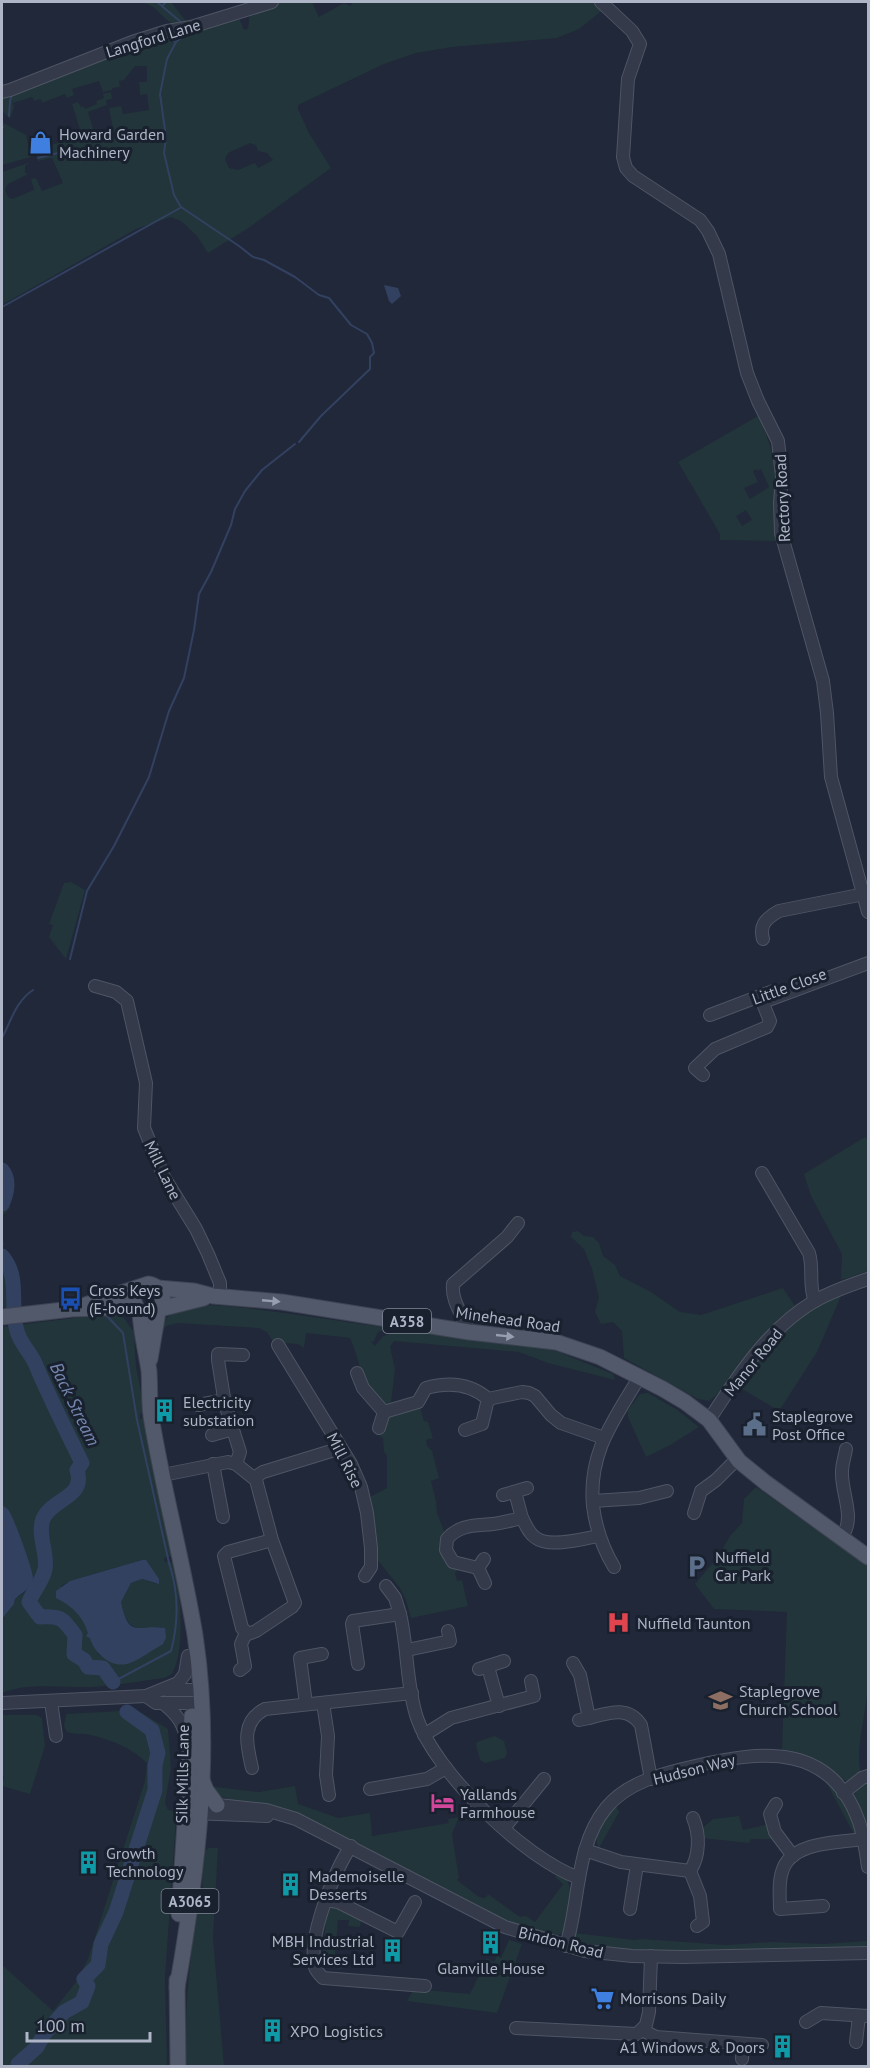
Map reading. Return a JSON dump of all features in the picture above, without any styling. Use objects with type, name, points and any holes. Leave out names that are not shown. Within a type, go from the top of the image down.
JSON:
[{"type":"main road","name":"A358","points":[[76,1308],[148,1284],[158,1288]]},
{"type":"main road","name":"Minehead Road","points":[[158,1288],[293,1304],[469,1332],[556,1342],[600,1357],[640,1376],[678,1398],[709,1420]]},
{"type":"main road","points":[[158,1288],[163,1298],[159,1310]]},
{"type":"main road","points":[[137,1289],[133,1298],[138,1310]]},
{"type":"main road","name":"Minehead Road","points":[[159,1310],[183,1302],[216,1296]]},
{"type":"main road","name":"A358","points":[[10,1316],[76,1308],[138,1310],[149,1315],[159,1310]]},
{"type":"main road","name":"Silk Mills Lane","points":[[138,1310],[148,1371],[151,1415],[195,1636],[196,1776],[176,1951],[178,2067]]},
{"type":"main road","name":"Silk Mills Lane","points":[[148,1371],[159,1310]]},
{"type":"main road","name":"A358","points":[[709,1420],[737,1459],[766,1483],[868,1557]]},
{"type":"main road","name":"Silk Mills Lane","points":[[187,1595],[188,1656],[196,1697]]},
{"type":"main road","points":[[196,1776],[217,1809],[198,1835]]},
{"type":"main road","name":"Silk Mills Lane","points":[[177,1988],[198,1835],[194,1808]]},
{"type":"street","name":"Langford Lane","points":[[2,92],[132,42],[272,2]]},
{"type":"street","name":"Rectory Road","points":[[601,2],[632,31],[640,44],[627,79],[623,157],[626,168],[641,182],[677,203],[700,220],[708,231],[724,271],[747,373],[778,441],[782,476],[780,518],[782,540],[822,681],[827,713],[831,777],[868,912]]},
{"type":"street","points":[[763,939],[762,924],[779,911],[864,894]]},
{"type":"street","name":"Little Close","points":[[710,1015],[868,957]]},
{"type":"street","points":[[703,1076],[695,1068],[715,1049],[767,1027],[770,1022],[764,1006],[766,1001],[868,963]]},
{"type":"street","name":"Mill Lane","points":[[95,986],[116,992],[126,1001],[146,1083],[144,1128],[164,1177],[196,1228],[219,1277],[216,1296]]},
{"type":"street","points":[[762,1173],[809,1253],[811,1292],[815,1301]]},
{"type":"street","points":[[469,1332],[456,1305],[452,1292],[453,1284],[507,1237],[518,1223]]},
{"type":"street","name":"Manor Road","points":[[709,1420],[777,1329],[815,1301],[868,1279]]},
{"type":"street","name":"Mill Rise","points":[[286,1349],[298,1380],[351,1464],[360,1487],[367,1513],[371,1567],[365,1576]]},
{"type":"street","points":[[236,1464],[240,1452],[219,1371],[212,1353],[243,1355]]},
{"type":"street","points":[[357,1373],[358,1390],[384,1412]]},
{"type":"street","points":[[614,1567],[598,1536],[593,1501],[593,1472],[604,1438],[640,1376]]},
{"type":"street","points":[[384,1412],[418,1402],[426,1388],[437,1385],[467,1386],[479,1391],[488,1399]]},
{"type":"street","points":[[488,1399],[522,1392],[529,1393],[535,1396],[561,1423],[604,1438]]},
{"type":"street","points":[[465,1430],[485,1426],[488,1399]]},
{"type":"street","points":[[198,1405],[225,1400]]},
{"type":"street","points":[[379,1428],[384,1412]]},
{"type":"street","points":[[212,1435],[233,1429]]},
{"type":"street","points":[[254,1478],[262,1472],[341,1448]]},
{"type":"street","points":[[842,1536],[847,1530],[848,1520],[842,1472],[846,1449]]},
{"type":"street","points":[[694,1513],[701,1491],[737,1459]]},
{"type":"street","points":[[163,1475],[228,1462],[236,1464],[257,1483],[272,1540],[295,1603],[256,1631],[246,1633]]},
{"type":"street","points":[[213,1464],[223,1517]]},
{"type":"street","points":[[593,1501],[646,1491],[667,1491]]},
{"type":"street","points":[[515,1492],[522,1518],[534,1538],[542,1542],[557,1542],[598,1536]]},
{"type":"street","points":[[485,1583],[481,1564],[453,1562],[449,1557],[446,1542],[452,1533],[466,1527],[497,1524],[522,1518]]},
{"type":"street","points":[[246,1633],[242,1628],[224,1556],[228,1552],[272,1540]]},
{"type":"street","points":[[386,1586],[395,1598],[400,1614],[416,1716],[424,1735],[446,1768],[466,1792],[504,1828],[528,1848],[564,1872],[579,1878]]},
{"type":"street","points":[[354,1659],[352,1624],[354,1621],[400,1614]]},
{"type":"street","points":[[240,1670],[245,1666],[241,1644],[246,1633]]},
{"type":"street","points":[[406,1650],[450,1640]]},
{"type":"street","points":[[306,1704],[296,1658],[322,1654]]},
{"type":"street","points":[[2,1703],[146,1696],[178,1683],[185,1674],[188,1656]]},
{"type":"street","points":[[499,1706],[484,1668],[504,1661]]},
{"type":"street","points":[[573,1663],[585,1673],[584,1719],[625,1712],[637,1720],[641,1725],[651,1779]]},
{"type":"street","points":[[424,1735],[451,1718],[534,1696],[531,1681]]},
{"type":"street","points":[[164,1689],[196,1697]]},
{"type":"street","points":[[252,1768],[241,1743],[249,1726],[260,1712],[272,1707],[412,1694]]},
{"type":"street","points":[[146,1696],[156,1703],[164,1704],[196,1697]]},
{"type":"street","points":[[51,1702],[56,1736]]},
{"type":"street","points":[[323,1703],[328,1736],[321,1776],[329,1795]]},
{"type":"street","points":[[164,1704],[181,1720],[196,1776]]},
{"type":"street","name":"Hudson Way","points":[[566,1946],[585,1850],[591,1833],[611,1802],[621,1793],[651,1779],[712,1762],[774,1755],[806,1761],[829,1777],[854,1809],[864,1839],[868,1867]]},
{"type":"street","points":[[376,1784],[427,1779],[446,1768]]},
{"type":"street","points":[[843,1792],[868,1776]]},
{"type":"street","points":[[504,1828],[544,1779]]},
{"type":"street","points":[[776,1804],[770,1814],[775,1832],[793,1856]]},
{"type":"street","name":"Bindon Road","points":[[194,1808],[265,1816],[281,1815],[315,1828],[505,1927],[566,1946],[609,1954],[651,1956],[868,1953]]},
{"type":"street","points":[[690,1871],[695,1864],[697,1854],[698,1822]]},
{"type":"street","points":[[823,1906],[781,1915],[779,1884],[782,1869],[801,1850],[864,1839]]},
{"type":"street","points":[[351,1846],[339,1866],[326,1900],[316,1938],[315,1966],[323,1978],[425,1986]]},
{"type":"street","points":[[585,1850],[621,1862],[690,1871]]},
{"type":"street","points":[[630,1909],[636,1865]]},
{"type":"street","points":[[690,1871],[700,1896],[703,1924]]},
{"type":"street","points":[[326,1900],[338,1902],[398,1932],[415,1902]]},
{"type":"street","points":[[516,2028],[636,2034],[646,2025],[649,2013],[651,1956]]},
{"type":"street","points":[[806,2022],[821,2013],[864,2016],[856,2042]]},
{"type":"street","points":[[642,2030],[656,2037],[762,2045]]},
{"type":"street","points":[[742,2059],[743,2044]]},
{"type":"green space","points":[[137,2],[171,2],[188,24],[170,22],[156,9]]},
{"type":"green space","points":[[280,2],[312,2],[319,17],[344,3],[350,6],[351,2],[597,2],[604,9],[579,29],[557,38],[452,47],[416,53],[384,64],[298,105],[309,133],[331,168],[247,229],[208,253],[197,236],[181,221],[171,217],[136,229],[2,305],[2,172],[31,162],[25,166],[25,172],[28,174],[8,184],[5,189],[8,197],[12,199],[34,190],[31,179],[36,178],[42,191],[63,183],[52,158],[38,161],[36,155],[52,151],[51,145],[82,136],[72,104],[78,102],[85,109],[97,104],[96,101],[104,98],[103,94],[111,92],[112,99],[106,100],[107,105],[88,112],[97,142],[115,138],[109,108],[121,106],[123,114],[149,110],[147,94],[140,95],[139,82],[147,82],[147,66],[135,66],[124,80],[119,81],[120,87],[112,88],[112,90],[103,92],[99,81],[72,89],[74,95],[67,98],[65,94],[42,103],[41,99],[34,101],[32,97],[13,103],[10,119],[3,112],[3,96],[152,39],[237,18],[244,30],[248,29],[250,13]],"holes":[[[250,143],[256,145],[258,151],[267,153],[273,160],[258,168],[255,163],[238,170],[229,168],[225,159],[228,153]]]},
{"type":"green space","points":[[2,122],[26,135],[31,157],[2,165]]},
{"type":"green space","points":[[758,416],[774,461],[777,492],[776,541],[720,540],[720,534],[678,462]],"holes":[[[757,469],[758,471],[761,469],[769,487],[750,499],[744,488],[758,482],[753,471]],[[746,510],[752,520],[742,526],[736,516]]]},
{"type":"green space","points":[[71,882],[85,890],[66,959],[49,937],[53,925],[49,924],[64,883]]},
{"type":"green space","points":[[865,1137],[868,1141],[868,1271],[841,1280],[842,1254],[811,1196],[804,1174]]},
{"type":"green space","points":[[2,1165],[6,1172],[10,1208],[2,1216]]},
{"type":"green space","points":[[578,1231],[584,1236],[593,1237],[599,1243],[603,1256],[615,1265],[620,1276],[651,1292],[680,1312],[701,1315],[783,1288],[795,1306],[755,1346],[719,1392],[709,1401],[698,1399],[624,1358],[622,1331],[613,1322],[601,1324],[595,1312],[599,1297],[592,1269],[584,1249],[571,1237],[572,1232]]},
{"type":"green space","points":[[2,1236],[3,1253],[16,1277],[20,1304],[2,1312],[2,1308],[5,1308],[2,1306]]},
{"type":"green space","points":[[841,1296],[817,1352],[779,1411],[739,1387],[758,1359],[782,1332],[810,1309]]},
{"type":"green space","points":[[211,1305],[392,1328],[378,1332],[374,1341],[371,1342],[375,1346],[383,1336],[403,1330],[528,1344],[551,1349],[613,1374],[615,1380],[548,1363],[519,1352],[394,1341],[390,1347],[395,1369],[391,1403],[411,1399],[420,1407],[424,1421],[428,1422],[433,1438],[426,1440],[427,1446],[432,1451],[439,1478],[431,1481],[437,1513],[445,1533],[441,1550],[444,1558],[458,1569],[455,1573],[457,1581],[462,1580],[468,1606],[411,1618],[400,1588],[376,1558],[366,1499],[387,1488],[387,1456],[384,1452],[383,1438],[380,1437],[383,1422],[388,1413],[367,1385],[350,1338],[306,1333],[304,1348],[298,1344],[273,1342],[267,1332],[259,1328],[177,1323],[166,1326],[163,1331],[165,1321],[173,1314],[186,1309]]},
{"type":"green space","points":[[115,1313],[123,1317],[134,1332],[136,1367],[145,1412],[140,1414],[140,1419],[145,1418],[172,1556],[164,1558],[165,1562],[175,1562],[179,1588],[181,1619],[179,1650],[172,1674],[164,1678],[118,1685],[23,1688],[2,1693],[2,1620],[15,1599],[28,1590],[17,1531],[8,1511],[2,1505],[2,1327]],"holes":[[[142,1560],[156,1584],[142,1579],[131,1583],[121,1602],[129,1623],[145,1629],[162,1627],[119,1664],[98,1654],[84,1622],[61,1586],[70,1581]]]},
{"type":"green space","points":[[648,1393],[676,1409],[699,1427],[646,1457],[628,1417],[628,1410],[640,1394]]},
{"type":"green space","points":[[756,1487],[868,1566],[868,1679],[859,1755],[861,1772],[847,1781],[813,1760],[782,1750],[787,1612],[714,1609],[695,1584],[742,1523],[744,1499]]},
{"type":"green space","points":[[121,1711],[142,1713],[168,1729],[171,1768],[165,1803],[168,1810],[176,1811],[176,1819],[165,1977],[167,2066],[2,2066],[2,1965],[53,2011],[76,1982],[88,1959],[145,1781],[147,1763],[128,1749],[106,1739],[67,1732],[64,1726],[66,1714]]},
{"type":"green space","points":[[2,1715],[37,1715],[42,1718],[45,1746],[30,1794],[2,1786],[4,1776],[2,1775]]},
{"type":"green space","points":[[495,1736],[504,1741],[507,1753],[505,1758],[485,1763],[480,1760],[477,1742]]},
{"type":"green space","points":[[824,1778],[840,1794],[856,1829],[854,1834]]},
{"type":"green space","points":[[868,1782],[868,1830],[854,1795],[857,1789]]},
{"type":"green space","points":[[295,1786],[298,1804],[338,1818],[370,1813],[372,1836],[449,1823],[448,1819],[459,1817],[452,1834],[459,1878],[457,1880],[479,1897],[485,1898],[488,1894],[520,1917],[526,1916],[535,1922],[563,1884],[555,1877],[557,1874],[567,1880],[571,1890],[564,1932],[556,1936],[490,1916],[425,1878],[422,1880],[358,1845],[227,1803],[227,1798],[214,1790],[215,1787],[259,1792]]},
{"type":"green space","points":[[616,1806],[619,1812],[599,1848],[598,1831]]},
{"type":"green space","points":[[739,1816],[743,1830],[768,1825],[775,1839],[751,1839],[749,1843],[702,1838],[701,1829],[713,1819]]},
{"type":"green space","points":[[209,1848],[218,1848],[213,1938],[224,2066],[186,2066],[187,2005],[192,1945],[197,1904],[204,1904],[202,1878],[205,1851]]},
{"type":"green space","points":[[330,1908],[336,1908],[361,1919],[360,1927],[348,1926],[349,1920],[338,1920],[334,1965],[342,1966],[342,1969],[326,1967],[322,1962],[326,1919]]},
{"type":"green space","points":[[574,1933],[635,1940],[726,1945],[868,1941],[868,1944],[863,1948],[644,1953],[587,1947],[575,1938]]},
{"type":"green space","points":[[509,1940],[522,1944],[497,2013],[407,2001],[414,1989],[470,1994],[487,1958],[494,1962],[497,1956],[501,1958]]},
{"type":"water","points":[[384,285],[398,288],[401,296],[392,304],[389,301]]},
{"type":"water","points":[[2,1505],[9,1510],[15,1523],[33,1578],[31,1585],[15,1599],[14,1604],[2,1619]]},
{"type":"water","points":[[146,1560],[159,1579],[159,1584],[142,1579],[131,1583],[121,1602],[124,1614],[127,1622],[136,1628],[165,1628],[166,1638],[163,1644],[138,1659],[123,1665],[117,1664],[105,1659],[95,1649],[90,1638],[86,1636],[88,1633],[80,1616],[56,1598],[56,1591],[70,1581]]},
{"type":"waterway","points":[[157,2],[182,23]]},
{"type":"waterway","points":[[162,6],[166,2]]},
{"type":"waterway","points":[[174,41],[176,42],[185,35],[186,31]]},
{"type":"waterway","points":[[118,54],[158,41]]},
{"type":"waterway","points":[[176,42],[167,59],[160,94],[166,137],[164,153],[174,195],[181,207],[253,257],[264,260],[295,277],[319,295],[329,298],[351,325],[367,334],[372,343],[374,353],[370,357],[370,369],[321,416],[299,442]]},
{"type":"waterway","points":[[9,116],[12,95]]},
{"type":"waterway","points":[[38,158],[58,153]]},
{"type":"waterway","points":[[2,307],[180,208]]},
{"type":"waterway","points":[[70,959],[87,891],[114,846],[149,777],[169,711],[184,678],[199,594],[231,525],[235,509],[245,491],[262,470],[295,444]]},
{"type":"waterway","points":[[2,1038],[14,1012],[33,990]]},
{"type":"waterway","name":"Back Stream","points":[[2,1170],[7,1187],[2,1204]]},
{"type":"waterway","name":"Back Stream","points":[[2,1256],[11,1273],[18,1335],[35,1363],[82,1463],[77,1470],[77,1487],[53,1506],[43,1519],[41,1531],[45,1569],[29,1602],[40,1617],[61,1619],[75,1635],[74,1654],[84,1660],[88,1667],[103,1668],[113,1682]]},
{"type":"waterway","points":[[105,1314],[123,1333],[137,1420],[175,1585],[177,1607],[171,1651],[113,1682]]},
{"type":"waterway","points":[[28,1586],[33,1593]]},
{"type":"waterway","name":"Back Stream","points":[[18,2064],[37,2047],[44,2034],[64,2012],[82,2002],[88,1986],[84,1979],[98,1965],[101,1944],[116,1912],[155,1790],[155,1765],[158,1753],[152,1730],[127,1712]]},
{"type":"place","name":"Howard Garden Machinery","points":[[41,143]]},
{"type":"place","name":"Cross Keys (E-bound)","points":[[71,1299]]},
{"type":"place","name":"Electricity substation","points":[[165,1411]]},
{"type":"place","name":"Staplegrove Post Office","points":[[754,1425]]},
{"type":"place","name":"Nuffield Car Park","points":[[697,1566]]},
{"type":"place","name":"Nuffield Taunton","points":[[619,1623]]},
{"type":"place","name":"Staplegrove Church School","points":[[721,1700]]},
{"type":"place","name":"Yallands Farmhouse","points":[[442,1803]]},
{"type":"place","name":"Growth Technology","points":[[88,1862]]},
{"type":"place","name":"Mademoiselle Desserts","points":[[291,1885]]},
{"type":"place","name":"Glanville House","points":[[491,1943]]},
{"type":"place","name":"MBH Industrial Services Ltd","points":[[392,1950]]},
{"type":"place","name":"Morrisons Daily","points":[[602,1998]]},
{"type":"place","name":"XPO Logistics","points":[[272,2031]]},
{"type":"place","name":"A1 Windows & Doors","points":[[783,2047]]}]
